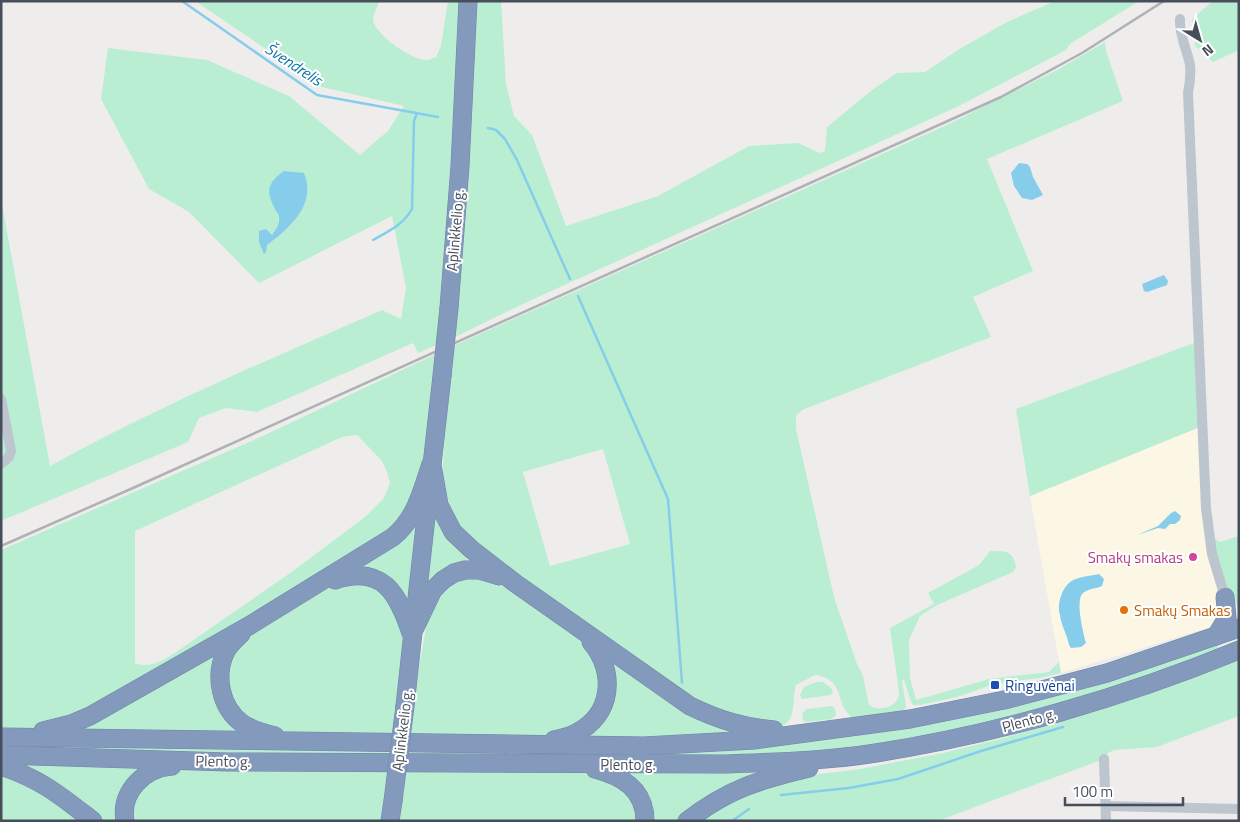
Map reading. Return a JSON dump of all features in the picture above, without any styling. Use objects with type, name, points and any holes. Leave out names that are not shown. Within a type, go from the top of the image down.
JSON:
[{"type":"highway","name":"Aplinkkelio g.","points":[[390,821],[405,706],[449,308],[460,166],[468,1]]},
{"type":"highway","points":[[432,462],[439,505],[453,532],[466,545],[515,583],[690,706],[714,718],[739,726],[780,731],[833,726],[854,728]]},
{"type":"highway","points":[[1,737],[50,731],[90,716],[252,624],[375,550],[402,530],[415,510],[432,462]]},
{"type":"highway","points":[[413,635],[433,590],[442,580],[465,570],[479,570],[492,573],[515,583]]},
{"type":"highway","points":[[313,587],[350,575],[375,579],[383,583],[395,595],[413,635]]},
{"type":"highway","points":[[1225,597],[1239,612]]},
{"type":"highway","points":[[1216,636],[1227,618],[1225,597]]},
{"type":"highway","points":[[252,624],[232,642],[226,652],[220,676],[222,696],[232,714],[242,724],[260,732],[295,742]]},
{"type":"highway","points":[[539,745],[576,733],[590,724],[600,712],[606,700],[608,686],[604,659],[579,628]]},
{"type":"highway","name":"Plento g.","points":[[1,737],[644,746],[764,739],[854,728],[946,712],[1058,687],[1107,673],[1239,628]]},
{"type":"highway","name":"Plento g.","points":[[1,756],[228,762],[725,764],[801,761],[876,753],[970,735],[1116,695],[1239,650]]},
{"type":"highway","points":[[687,821],[723,796],[744,786],[767,778],[876,753]]},
{"type":"highway","points":[[125,821],[124,808],[129,793],[142,777],[152,770],[160,766],[228,762]]},
{"type":"highway","points":[[578,764],[622,778],[639,796],[643,805],[645,821]]},
{"type":"highway","points":[[1,766],[36,779],[94,821]]},
{"type":"street","points":[[1180,19],[1179,28],[1190,64],[1188,93],[1206,508],[1212,554],[1225,597]]},
{"type":"street","points":[[1,399],[11,446],[9,457],[1,464]]},
{"type":"street","points":[[1104,758],[1106,821]]},
{"type":"street","points":[[1106,806],[1239,809]]},
{"type":"shaded area","points":[[1200,427],[1213,567],[1221,608],[1217,625],[1061,673],[1030,496]]},
{"type":"green space","points":[[195,1],[379,1],[373,20],[381,33],[405,52],[428,60],[436,57],[441,46],[448,1],[463,1],[455,149],[439,344],[418,353],[413,343],[257,412],[226,408],[199,418],[188,442],[1,521],[1,199],[50,466],[90,444],[256,365],[382,310],[401,319],[406,288],[392,216],[259,283],[189,212],[149,189],[101,99],[108,48],[207,60],[289,96],[360,155],[388,131],[404,106],[322,87]],"holes":[[[284,171],[292,172],[293,223],[267,245],[278,224]]]},
{"type":"green space","points":[[475,1],[501,1],[506,84],[514,116],[532,135],[566,226],[658,196],[749,146],[798,143],[820,153],[825,151],[827,127],[872,90],[897,73],[925,72],[961,48],[1007,22],[1055,1],[1139,1],[1070,44],[1066,50],[959,106],[527,302],[453,338]]},
{"type":"green space","points":[[1213,1],[1239,1],[1239,50],[1213,62],[1195,46],[1192,19]]},
{"type":"green space","points":[[1105,42],[1106,51],[1123,101],[987,159],[1033,271],[973,297],[991,337],[802,410],[796,416],[796,429],[834,597],[863,676],[869,705],[878,708],[888,707],[898,697],[899,692],[890,628],[934,604],[928,593],[979,565],[990,551],[1010,554],[1015,561],[1016,567],[1013,572],[937,605],[920,616],[909,640],[910,678],[916,700],[989,679],[1049,672],[1059,662],[1061,673],[1040,678],[1005,682],[957,697],[920,705],[913,705],[911,702],[904,680],[902,681],[905,709],[899,712],[857,720],[849,715],[844,708],[837,688],[833,683],[826,678],[815,675],[796,685],[792,715],[786,724],[780,727],[725,719],[493,562],[448,515],[442,478],[451,347],[949,124],[1059,69]],"holes":[[[603,449],[630,544],[550,566],[523,472]]]},
{"type":"green space","points":[[1194,343],[1200,427],[1030,496],[1016,409]]},
{"type":"green space","points":[[438,353],[422,473],[410,513],[378,543],[79,717],[32,729],[1,730],[1,550],[265,435]],"holes":[[[357,435],[382,461],[390,483],[384,498],[365,517],[293,571],[169,656],[152,664],[140,665],[135,663],[135,531],[342,437]]]},
{"type":"green space","points":[[434,503],[483,566],[424,598]]},
{"type":"green space","points":[[421,514],[410,615],[402,597],[349,570]]},
{"type":"green space","points":[[1239,536],[1239,608],[1225,584],[1213,537],[1220,542]]},
{"type":"green space","points":[[464,575],[492,577],[579,637],[600,660],[599,709],[561,735],[538,737],[278,732],[263,729],[227,701],[225,667],[232,650],[257,627],[334,584],[349,579],[379,586],[403,626],[403,645],[411,713],[428,616],[439,590]]},
{"type":"green space","points":[[1216,642],[1220,652],[1107,693],[904,743],[721,761],[1,750],[1,742],[138,747],[841,736]]},
{"type":"green space","points":[[224,645],[215,674],[252,735],[58,733]]},
{"type":"green space","points":[[604,651],[745,733],[661,738],[574,739],[596,724]]},
{"type":"green space","points":[[1239,660],[1239,716],[1157,747],[1114,750],[1108,753],[1104,759],[938,821],[693,821],[746,791],[804,776],[860,769],[943,753],[1000,739],[1076,717]]},
{"type":"green space","points":[[816,682],[823,682],[831,688],[833,693],[831,695],[802,699],[800,695],[804,687]]},
{"type":"green space","points":[[831,706],[835,708],[836,715],[832,719],[806,722],[803,720],[802,713],[807,709]]},
{"type":"green space","points":[[14,764],[152,766],[120,821],[100,821]]},
{"type":"green space","points":[[175,769],[592,773],[632,792],[642,821],[129,821],[130,805],[145,780]]},
{"type":"green space","points":[[782,771],[680,821],[651,821],[622,772]]},
{"type":"green space","points":[[1,776],[45,792],[88,821],[1,821]]},
{"type":"water","points":[[1019,163],[1027,164],[1030,167],[1043,195],[1032,200],[1022,198],[1014,186],[1011,173]]},
{"type":"water","points":[[284,171],[304,173],[307,195],[299,214],[284,231],[267,245],[264,254],[259,242],[259,231],[266,229],[272,235],[278,224],[279,216],[271,201],[269,191],[272,182]]},
{"type":"water","points":[[1164,275],[1168,281],[1167,285],[1147,292],[1144,291],[1142,284]]},
{"type":"water","points":[[1175,511],[1181,516],[1180,520],[1175,524],[1170,524],[1165,529],[1158,528],[1137,535],[1158,526]]},
{"type":"water","points":[[1099,574],[1104,579],[1102,586],[1085,591],[1080,602],[1080,616],[1086,643],[1081,647],[1071,648],[1061,619],[1059,603],[1061,596],[1071,581]]},
{"type":"waterway","name":"Švendrelis","points":[[182,1],[317,95],[438,117]]},
{"type":"waterway","points":[[373,240],[400,223],[412,209],[414,121],[417,113]]},
{"type":"waterway","points":[[488,128],[496,130],[505,139],[517,160],[570,279]]},
{"type":"waterway","points":[[578,296],[668,499],[682,683]]},
{"type":"waterway","points":[[781,795],[849,788],[898,779],[981,751],[1063,727]]},
{"type":"waterway","points":[[732,821],[749,809]]},
{"type":"railway","points":[[1,546],[1001,97],[1082,53],[1164,1]]},
{"type":"place","name":"Smakų smakas","points":[[1193,557]]},
{"type":"place","name":"Smakų Smakas","points":[[1124,610]]},
{"type":"place","name":"Ringuvėnai","points":[[995,685]]}]
